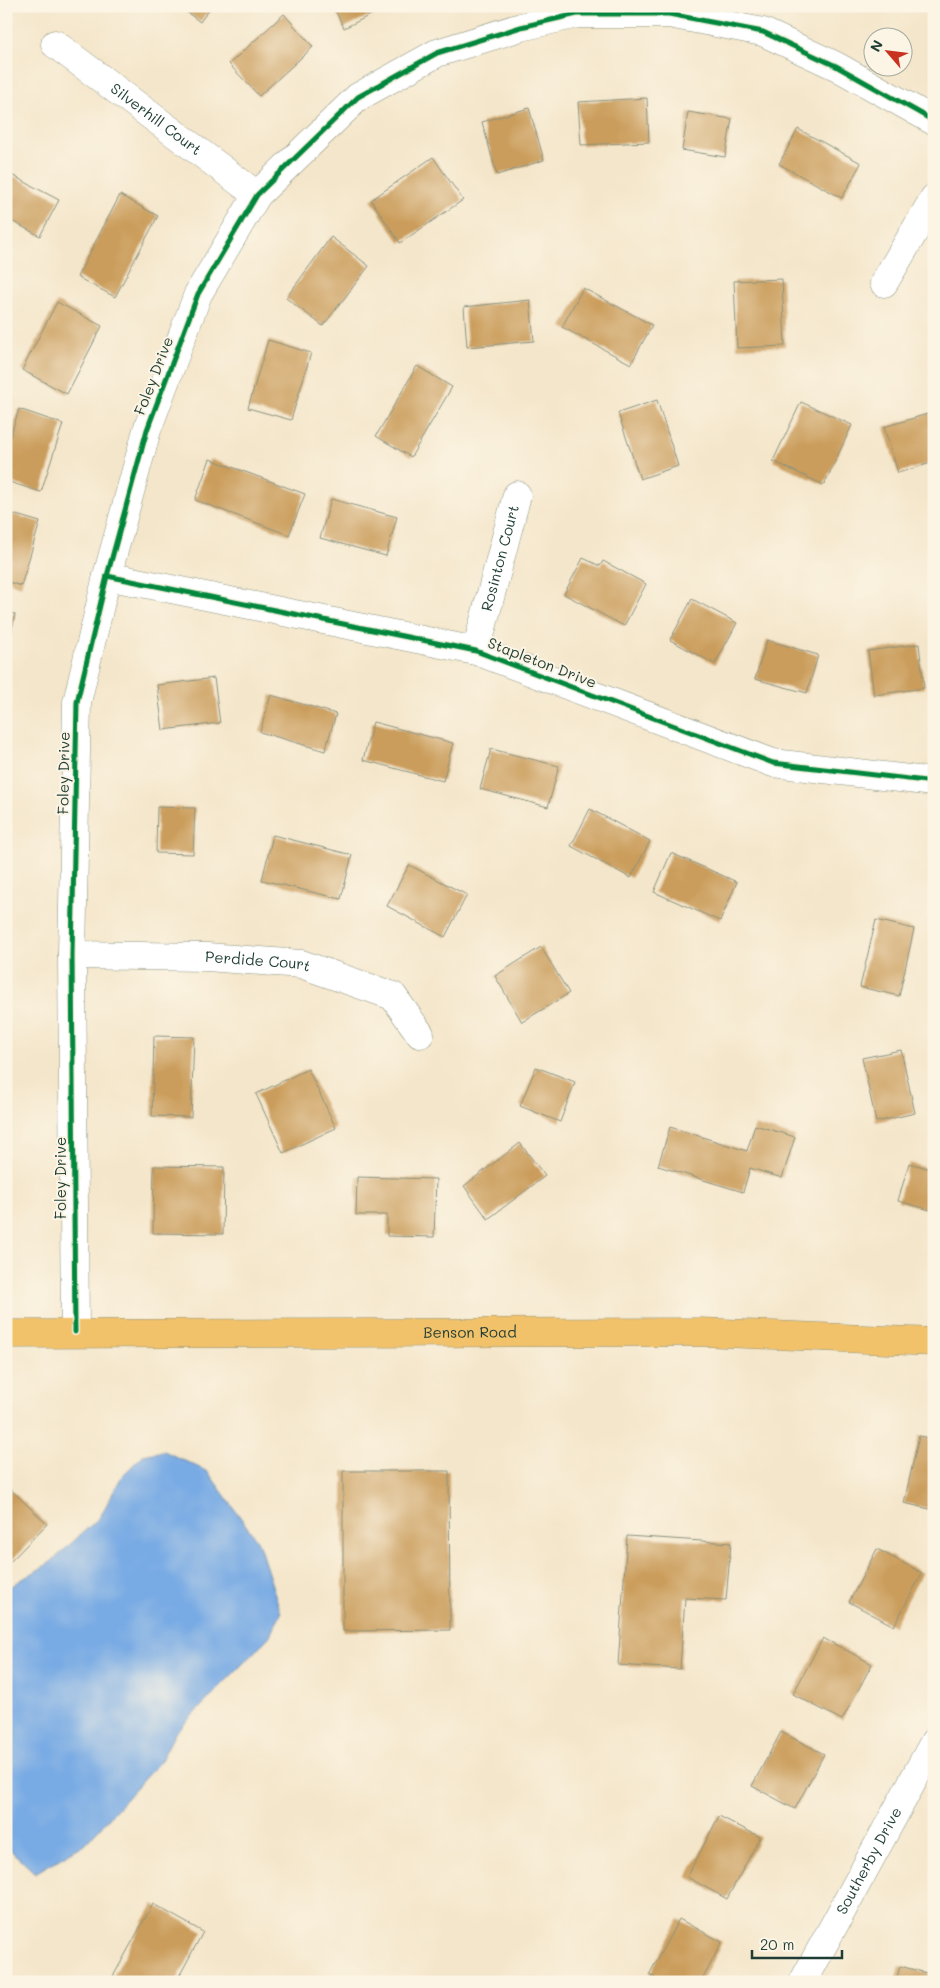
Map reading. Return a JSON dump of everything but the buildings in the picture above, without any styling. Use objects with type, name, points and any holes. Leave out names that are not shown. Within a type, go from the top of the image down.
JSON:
[{"type":"main road","name":"Benson Road","points":[[6,1334],[75,1332],[701,1332],[934,1342]]},
{"type":"street","name":"Foley Drive","points":[[75,1332],[72,955],[77,702],[106,576],[147,430],[198,294],[257,195],[358,98],[437,53],[519,17],[577,14],[669,14],[763,32],[836,66],[934,121]]},
{"type":"street","name":"Silverhill Court","points":[[55,44],[257,195]]},
{"type":"street","points":[[884,283],[934,198]]},
{"type":"street","name":"Rosinton Court","points":[[476,651],[517,495]]},
{"type":"street","name":"Stapleton Drive","points":[[106,576],[476,651],[773,763],[934,782]]},
{"type":"street","name":"Perdide Court","points":[[72,955],[207,956],[302,964],[392,996],[420,1034]]},
{"type":"street","name":"Southerby Drive","points":[[803,1982],[934,1742]]},
{"type":"water","points":[[164,1451],[208,1472],[258,1542],[281,1613],[269,1637],[175,1733],[161,1760],[85,1844],[35,1873],[6,1846],[6,1589],[51,1562],[100,1517],[122,1476],[143,1455]]},
{"type":"cycle path","points":[[75,1332],[72,955],[77,702],[107,576],[147,430],[198,294],[257,195],[358,97],[437,53],[521,27],[577,14],[669,14],[763,32],[836,66],[934,121]]},
{"type":"cycle path","points":[[107,576],[476,651],[773,763],[934,782]]}]
